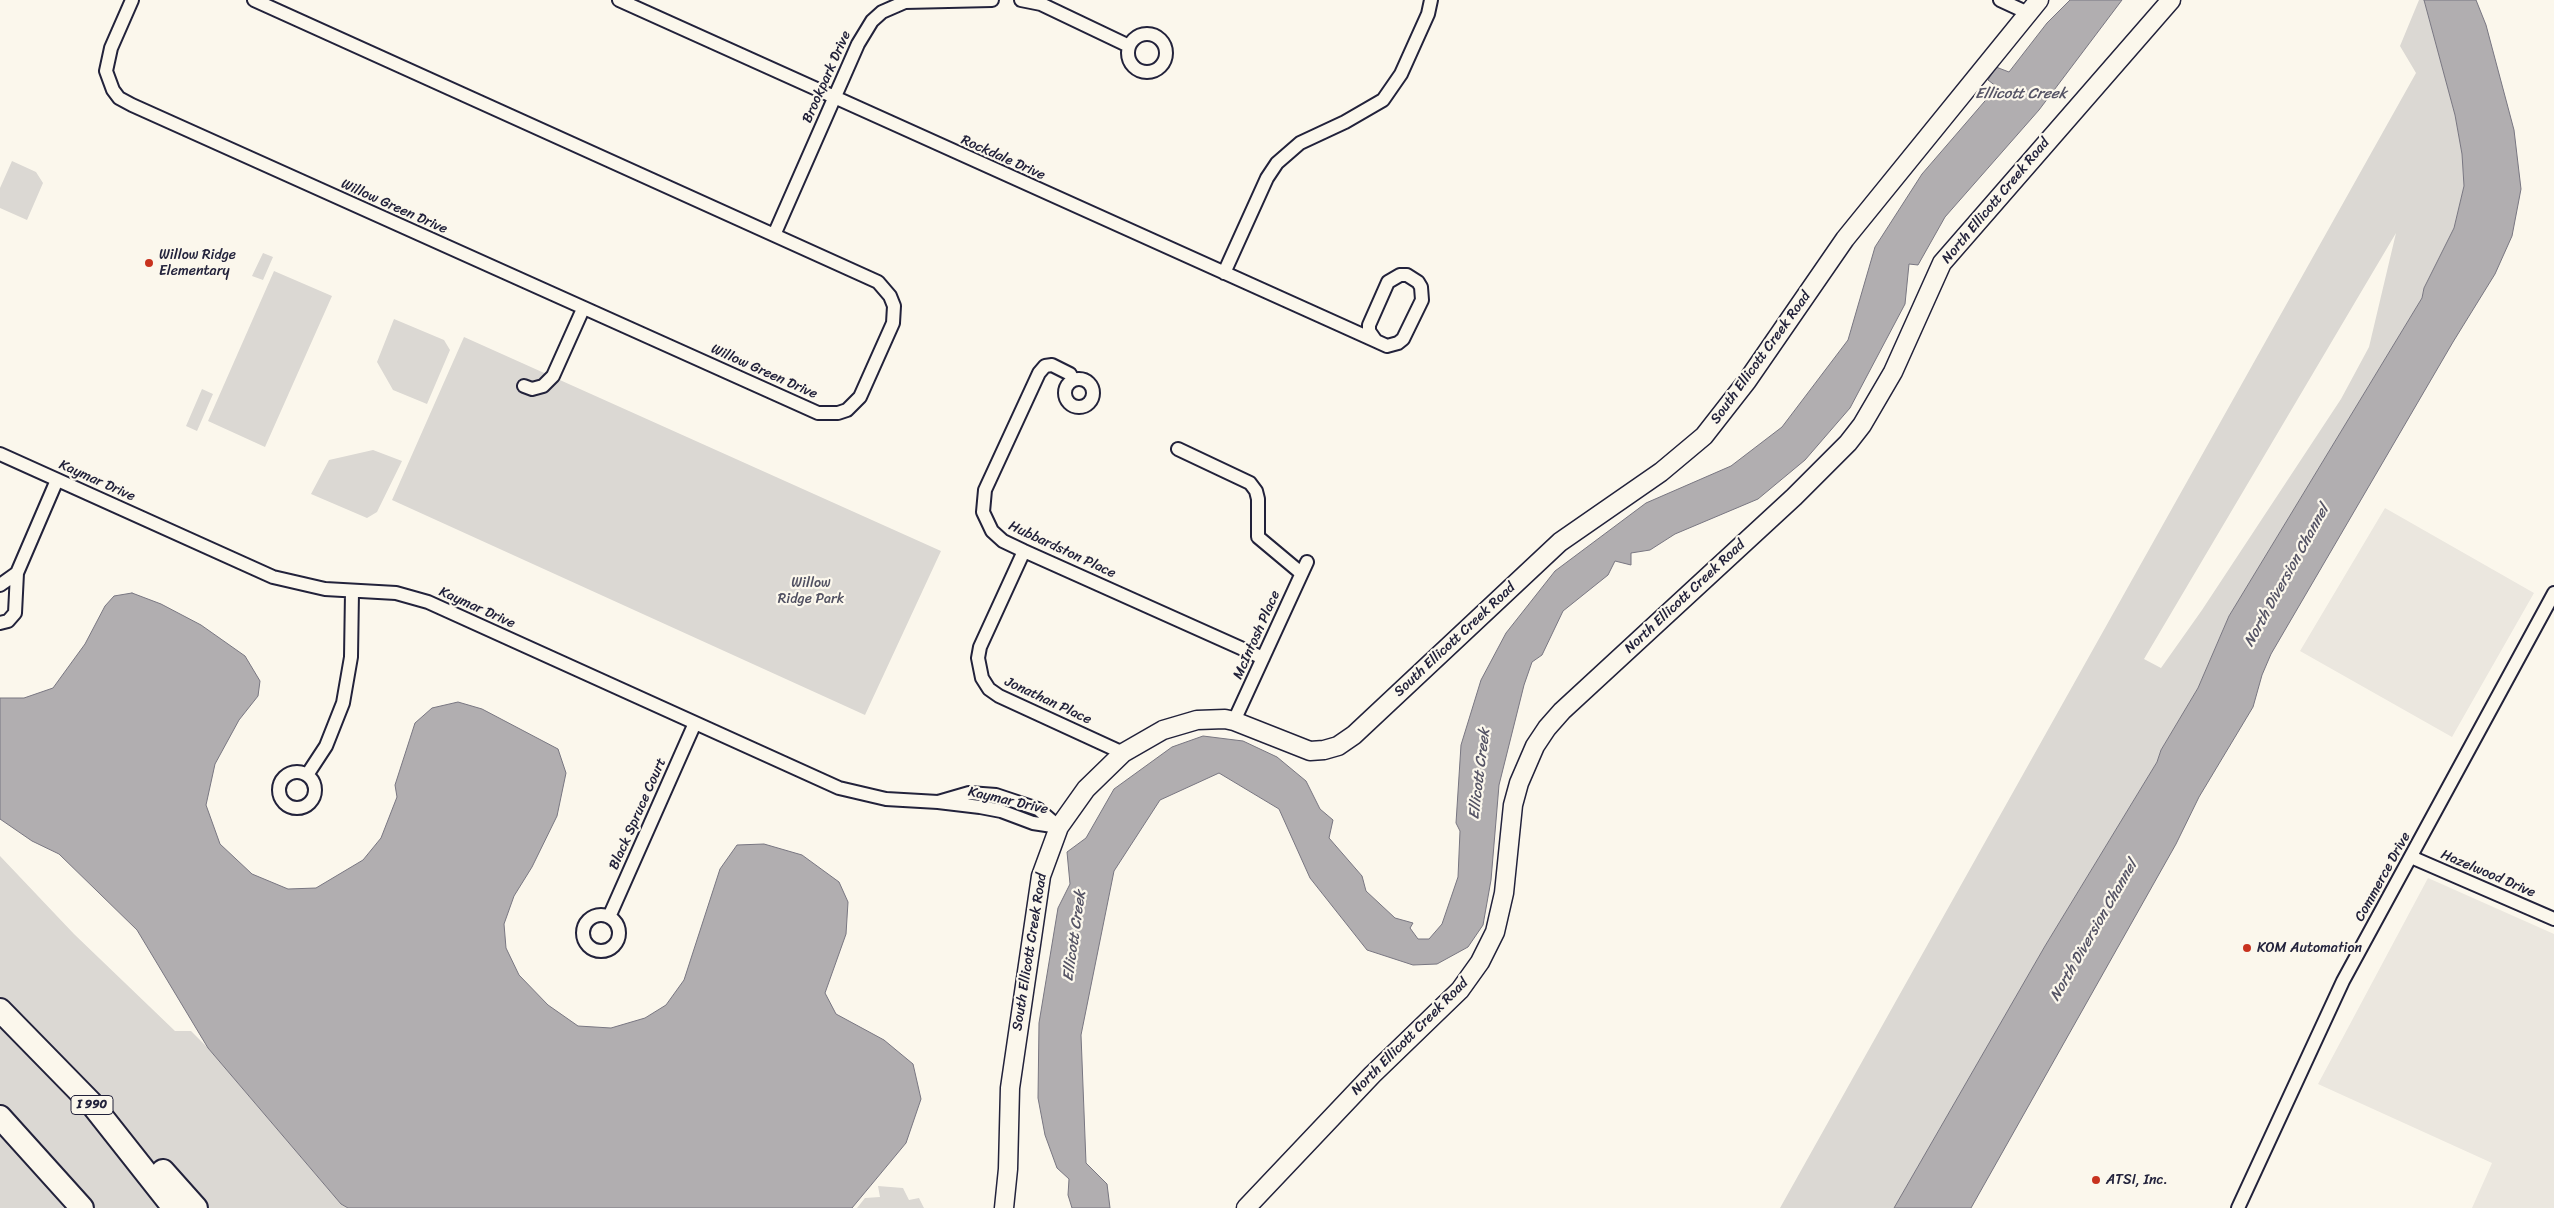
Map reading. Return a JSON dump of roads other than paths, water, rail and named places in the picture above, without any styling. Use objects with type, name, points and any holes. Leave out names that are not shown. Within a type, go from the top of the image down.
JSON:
[{"type":"highway","name":"I 990","points":[[0,1010],[91,1103],[174,1208]]},
{"type":"highway","points":[[91,1103],[158,1166],[196,1208]]},
{"type":"highway","points":[[0,1117],[82,1208]]},
{"type":"street","name":"Willow Green Drive","points":[[132,0],[107,60],[107,79],[119,98],[584,309],[818,412],[828,414],[847,410],[862,394],[893,323],[894,306],[890,296],[878,282],[254,0]]},
{"type":"street","name":"Rockdale Drive","points":[[619,0],[834,98],[1376,342],[1386,346],[1398,343],[1403,339],[1423,294],[1421,287],[1413,278],[1400,275],[1388,282],[1369,325],[1376,342]]},
{"type":"street","name":"Brookpark Drive","points":[[774,235],[864,31],[882,12],[905,2],[919,0],[992,0]]},
{"type":"street","points":[[1021,0],[1041,4],[1129,46]]},
{"type":"street","points":[[1224,273],[1267,178],[1277,163],[1300,143],[1345,122],[1383,100],[1401,74],[1428,14],[1431,0]]},
{"type":"street","points":[[2000,0],[2033,6]]},
{"type":"street","name":"North Ellicott Creek Road","points":[[1246,1208],[1372,1075],[1460,990],[1480,962],[1495,932],[1504,893],[1513,805],[1519,783],[1531,754],[1547,728],[1802,489],[1848,443],[1862,425],[1893,372],[1942,263],[2171,0]]},
{"type":"street","name":"South Ellicott Creek Road","points":[[1004,1208],[1008,1169],[1010,1088],[1021,1000],[1041,876],[1059,827],[1086,789],[1123,753],[1163,730],[1183,723],[1209,718],[1234,721],[1310,751],[1338,746],[1354,735],[1560,542],[1682,456],[1724,414],[1845,239],[2033,6]]},
{"type":"street","points":[[524,386],[532,389],[543,386],[553,376],[584,309]]},
{"type":"street","name":"Hubbardston Place","points":[[1073,380],[1070,374],[1052,365],[1042,368],[985,490],[983,512],[992,531],[1024,551],[1263,658]]},
{"type":"street","name":"McIntosh Place","points":[[1178,449],[1250,483],[1256,491],[1258,499],[1258,537],[1304,567],[1234,721]]},
{"type":"street","name":"Kaymar Drive","points":[[0,454],[273,577],[316,588],[352,592],[396,593],[428,602],[839,788],[886,799],[938,802],[1001,811],[1034,823],[1059,827]]},
{"type":"street","points":[[0,623],[8,621],[14,613],[17,573],[57,480]]},
{"type":"street","name":"Jonathan Place","points":[[1024,551],[980,647],[978,658],[982,678],[989,689],[999,696],[1123,753]]},
{"type":"street","points":[[0,586],[17,573]]},
{"type":"street","points":[[307,775],[326,746],[343,703],[351,657],[352,592]]},
{"type":"street","name":"Commerce Drive","points":[[2238,1208],[2343,981],[2554,593]]},
{"type":"street","name":"Black Spruce Court","points":[[609,917],[695,723]]},
{"type":"street","name":"Hazelwood Drive","points":[[2411,857],[2554,919]]},
{"type":"water","name":"Ellicott Creek","points":[[2070,0],[2122,0],[2039,110],[1945,217],[1918,265],[1909,264],[1905,304],[1850,408],[1805,460],[1758,499],[1675,534],[1650,550],[1631,553],[1631,565],[1615,561],[1608,575],[1563,611],[1542,655],[1532,662],[1524,685],[1499,785],[1491,880],[1483,925],[1468,947],[1437,964],[1413,965],[1367,950],[1310,878],[1279,809],[1219,773],[1160,800],[1114,871],[1081,1035],[1086,1163],[1107,1184],[1110,1208],[1072,1208],[1068,1195],[1069,1179],[1057,1168],[1045,1135],[1038,1098],[1039,1023],[1058,908],[1070,884],[1067,852],[1086,838],[1114,789],[1172,747],[1203,736],[1243,741],[1277,757],[1306,781],[1320,809],[1333,820],[1329,838],[1362,876],[1366,891],[1395,918],[1413,923],[1410,928],[1418,939],[1429,939],[1442,924],[1458,877],[1460,831],[1456,823],[1461,745],[1481,680],[1506,633],[1555,571],[1646,503],[1731,466],[1782,427],[1848,340],[1875,247],[1922,174],[1997,87],[1988,80],[1996,67],[2009,72],[2047,23]]},
{"type":"water","name":"North Diversion Channel","points":[[2424,0],[2476,0],[2486,25],[2514,130],[2521,189],[2512,236],[2495,274],[2453,342],[2271,654],[2262,675],[2253,707],[2199,797],[2176,844],[1971,1208],[1894,1208],[2045,946],[2157,762],[2161,750],[2198,688],[2229,616],[2422,298],[2424,288],[2454,228],[2464,186],[2462,154],[2455,115]]},
{"type":"water","points":[[132,593],[161,604],[201,625],[245,656],[260,681],[258,696],[239,720],[215,764],[206,805],[220,844],[252,874],[288,889],[316,888],[363,860],[381,838],[397,797],[395,785],[415,723],[432,708],[458,702],[482,709],[558,749],[566,773],[557,816],[532,867],[514,896],[504,924],[506,948],[519,975],[548,1005],[578,1026],[611,1028],[645,1018],[666,1005],[684,980],[720,869],[737,845],[764,844],[802,855],[839,882],[848,902],[846,934],[825,993],[836,1014],[884,1040],[913,1064],[921,1099],[906,1143],[852,1208],[348,1208],[341,1204],[208,1048],[137,930],[59,854],[32,841],[0,819],[0,698],[24,698],[53,688],[85,644],[105,606],[114,596]]},
{"type":"place","name":"Willow Ridge Elementary","points":[[149,263]]},
{"type":"place","name":"KOM Automation","points":[[2247,948]]},
{"type":"place","name":"ATSI, Inc.","points":[[2096,1180]]},
{"type":"park label","name":"Willow Ridge Park","points":[[811,592]]}]
